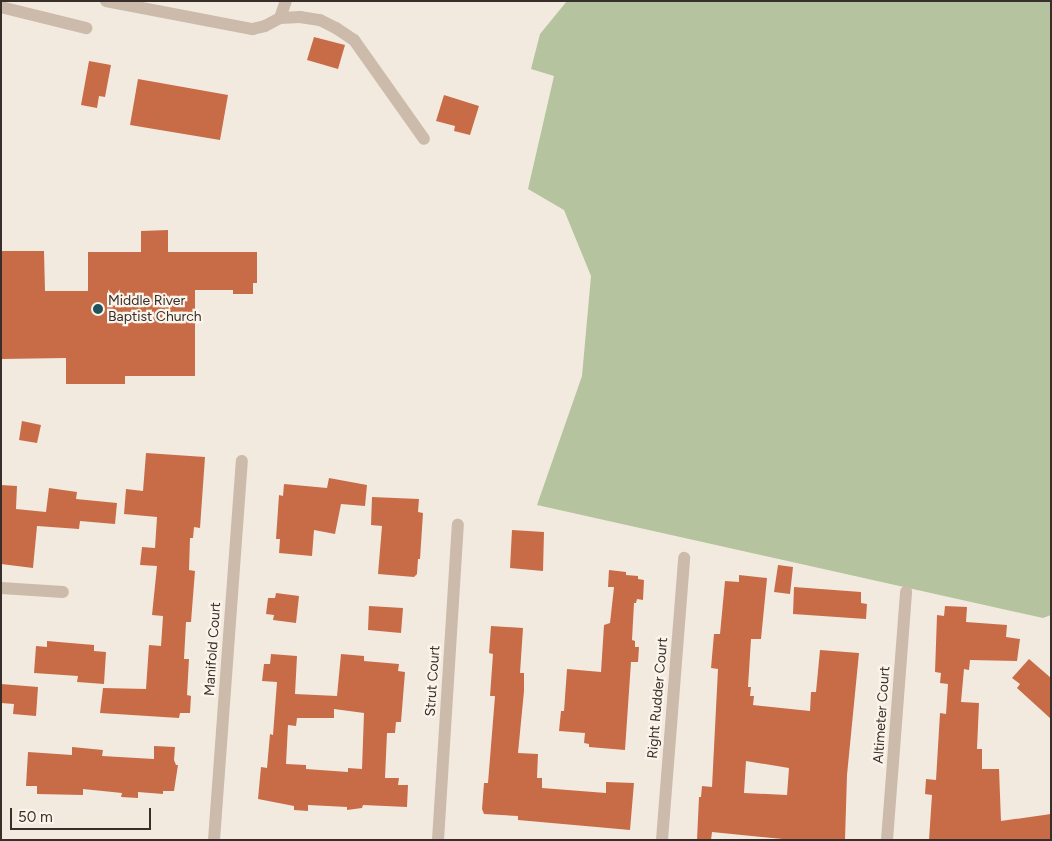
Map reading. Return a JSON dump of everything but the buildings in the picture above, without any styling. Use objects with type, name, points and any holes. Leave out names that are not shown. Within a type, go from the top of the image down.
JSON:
[{"type":"street","points":[[106,1],[252,28],[265,26],[280,18],[300,17],[320,20],[354,40],[424,139]]},
{"type":"street","points":[[280,18],[286,1]]},
{"type":"street","points":[[1,7],[86,28]]},
{"type":"street","name":"Manifold Court","points":[[214,840],[242,461]]},
{"type":"street","name":"Strut Court","points":[[438,840],[458,525]]},
{"type":"street","name":"Right Rudder Court","points":[[662,840],[684,558]]},
{"type":"street","points":[[1,588],[63,592]]},
{"type":"street","name":"Altimeter Court","points":[[887,840],[906,592]]},
{"type":"green space","points":[[567,1],[1051,1],[1051,615],[1043,618],[537,505],[582,376],[591,276],[564,210],[528,189],[554,76],[531,69],[540,34]]},
{"type":"place","name":"Middle River Baptist Church","points":[[98,309]]}]
